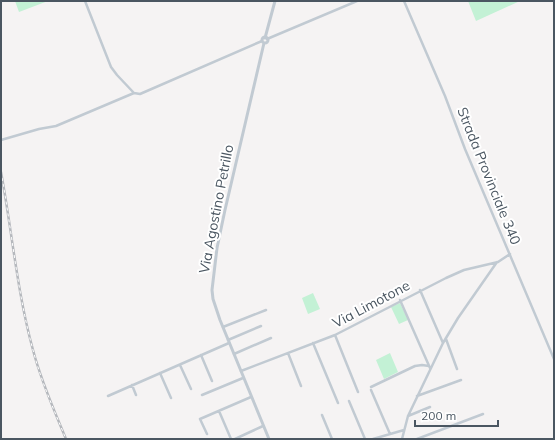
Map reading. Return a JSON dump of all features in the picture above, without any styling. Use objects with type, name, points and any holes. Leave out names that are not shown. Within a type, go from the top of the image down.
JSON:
[{"type":"street","points":[[85,1],[111,67],[134,93]]},
{"type":"street","points":[[266,38],[275,1]]},
{"type":"street","points":[[1,140],[39,128],[56,126],[134,93],[140,94],[263,42],[263,38],[357,1]]},
{"type":"street","name":"Strada Provinciale 340","points":[[404,1],[445,96],[465,150],[554,359]]},
{"type":"street","name":"Via Agostino Petrillo","points":[[263,42],[217,248],[212,290],[213,299],[223,328],[269,439]]},
{"type":"street","name":"Via Limotone","points":[[241,372],[288,352],[335,335],[420,290],[464,270],[498,262],[510,254]]},
{"type":"street","points":[[402,439],[408,416],[430,367],[458,318],[498,262]]},
{"type":"street","points":[[420,290],[444,343]]},
{"type":"street","points":[[400,300],[430,367]]},
{"type":"street","points":[[223,328],[266,310]]},
{"type":"street","points":[[108,396],[180,365],[260,326]]},
{"type":"street","points":[[335,335],[358,392]]},
{"type":"street","points":[[234,354],[271,338]]},
{"type":"street","points":[[446,339],[457,368]]},
{"type":"street","points":[[314,343],[338,403]]},
{"type":"street","points":[[288,352],[301,386]]},
{"type":"street","points":[[200,355],[212,381]]},
{"type":"street","points":[[390,434],[371,389],[415,366],[422,364],[430,367]]},
{"type":"street","points":[[180,365],[190,390]]},
{"type":"street","points":[[160,373],[171,398]]},
{"type":"street","points":[[202,395],[243,378]]},
{"type":"street","points":[[417,396],[461,380]]},
{"type":"street","points":[[132,385],[136,395]]},
{"type":"street","points":[[207,434],[200,419],[252,397]]},
{"type":"street","points":[[349,401],[365,439]]},
{"type":"street","points":[[408,416],[430,407]]},
{"type":"street","points":[[219,411],[232,439]]},
{"type":"street","points":[[417,439],[483,414]]},
{"type":"street","points":[[322,415],[332,439]]},
{"type":"street","points":[[235,439],[263,426]]},
{"type":"street","points":[[373,439],[404,430]]},
{"type":"green space","points":[[15,1],[48,1],[19,12]]},
{"type":"green space","points":[[468,1],[520,1],[476,21]]},
{"type":"green space","points":[[313,293],[320,309],[308,314],[302,298]]},
{"type":"green space","points":[[400,303],[408,320],[399,324],[391,307]]},
{"type":"green space","points":[[390,353],[398,372],[384,379],[376,360]]},
{"type":"railway","points":[[1,172],[27,328],[40,373],[66,439]]}]
